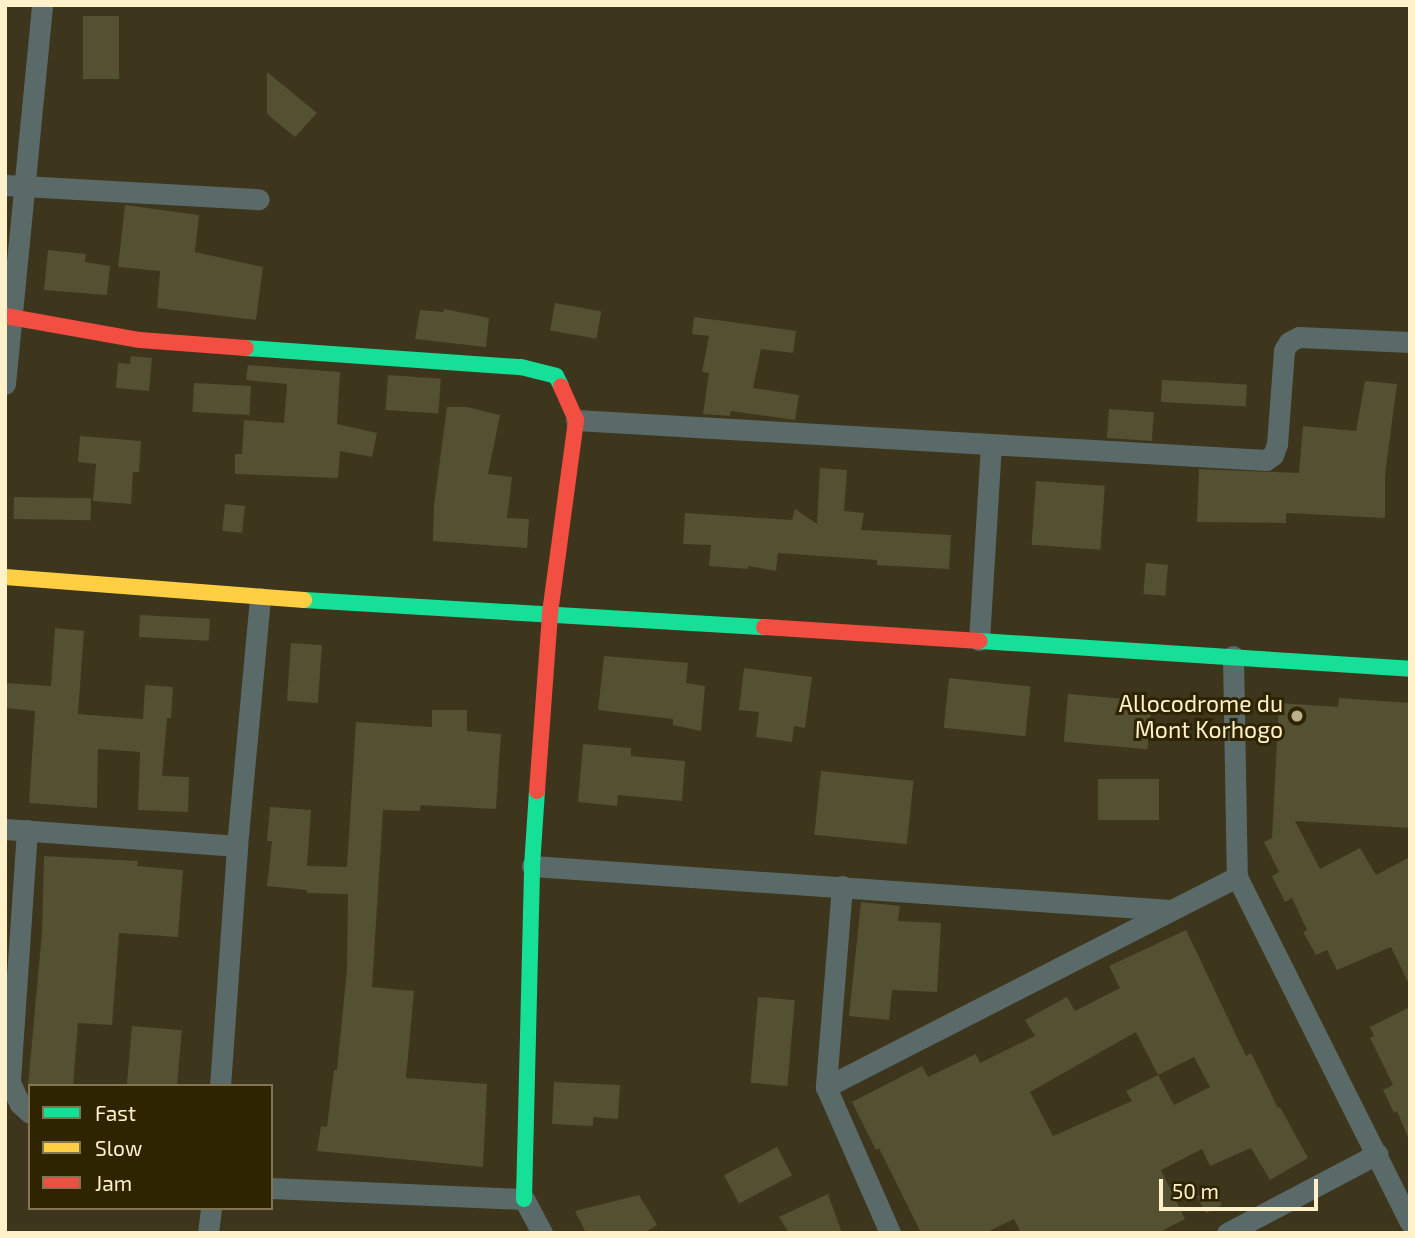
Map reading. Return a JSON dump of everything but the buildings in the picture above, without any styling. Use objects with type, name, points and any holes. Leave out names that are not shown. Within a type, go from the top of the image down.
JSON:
[{"type":"street","points":[[5,384],[15,185],[42,5]]},
{"type":"street","points":[[15,185],[260,199]]},
{"type":"street","points":[[9,317],[140,340],[522,367],[556,376],[576,420],[550,613],[532,866],[524,1199],[542,1233]]},
{"type":"street","points":[[576,420],[1266,460],[1277,444],[1284,350],[1289,342],[1299,337],[1410,342]]},
{"type":"street","points":[[979,640],[991,446]]},
{"type":"street","points":[[5,577],[260,598],[550,613],[1410,669]]},
{"type":"street","points":[[220,1084],[237,846],[260,598]]},
{"type":"street","points":[[1233,656],[1237,877],[1410,1222]]},
{"type":"street","points":[[5,829],[237,846]]},
{"type":"street","points":[[27,830],[8,1061],[9,1082],[20,1104],[28,1111]]},
{"type":"street","points":[[532,866],[1170,910]]},
{"type":"street","points":[[826,1087],[1237,877]]},
{"type":"street","points":[[842,886],[826,1087],[890,1233]]},
{"type":"street","points":[[1227,1233],[1377,1154]]},
{"type":"street","points":[[273,1188],[524,1199]]},
{"type":"street","points":[[208,1233],[211,1210]]},
{"type":"traffic: fast","points":[[246,348],[521,367],[556,376],[561,386]]},
{"type":"traffic: fast","points":[[304,600],[764,627]]},
{"type":"traffic: fast","points":[[980,641],[1410,669]]},
{"type":"traffic: fast","points":[[524,1199],[532,866],[537,791]]},
{"type":"traffic: slow","points":[[5,577],[304,600]]},
{"type":"traffic: jam","points":[[5,316],[140,340],[246,348]]},
{"type":"traffic: jam","points":[[537,791],[550,613],[576,420],[561,386]]},
{"type":"traffic: jam","points":[[764,627],[980,641]]},
{"type":"place","name":"Allocodrome du Mont Korhogo","points":[[1297,716]]}]
